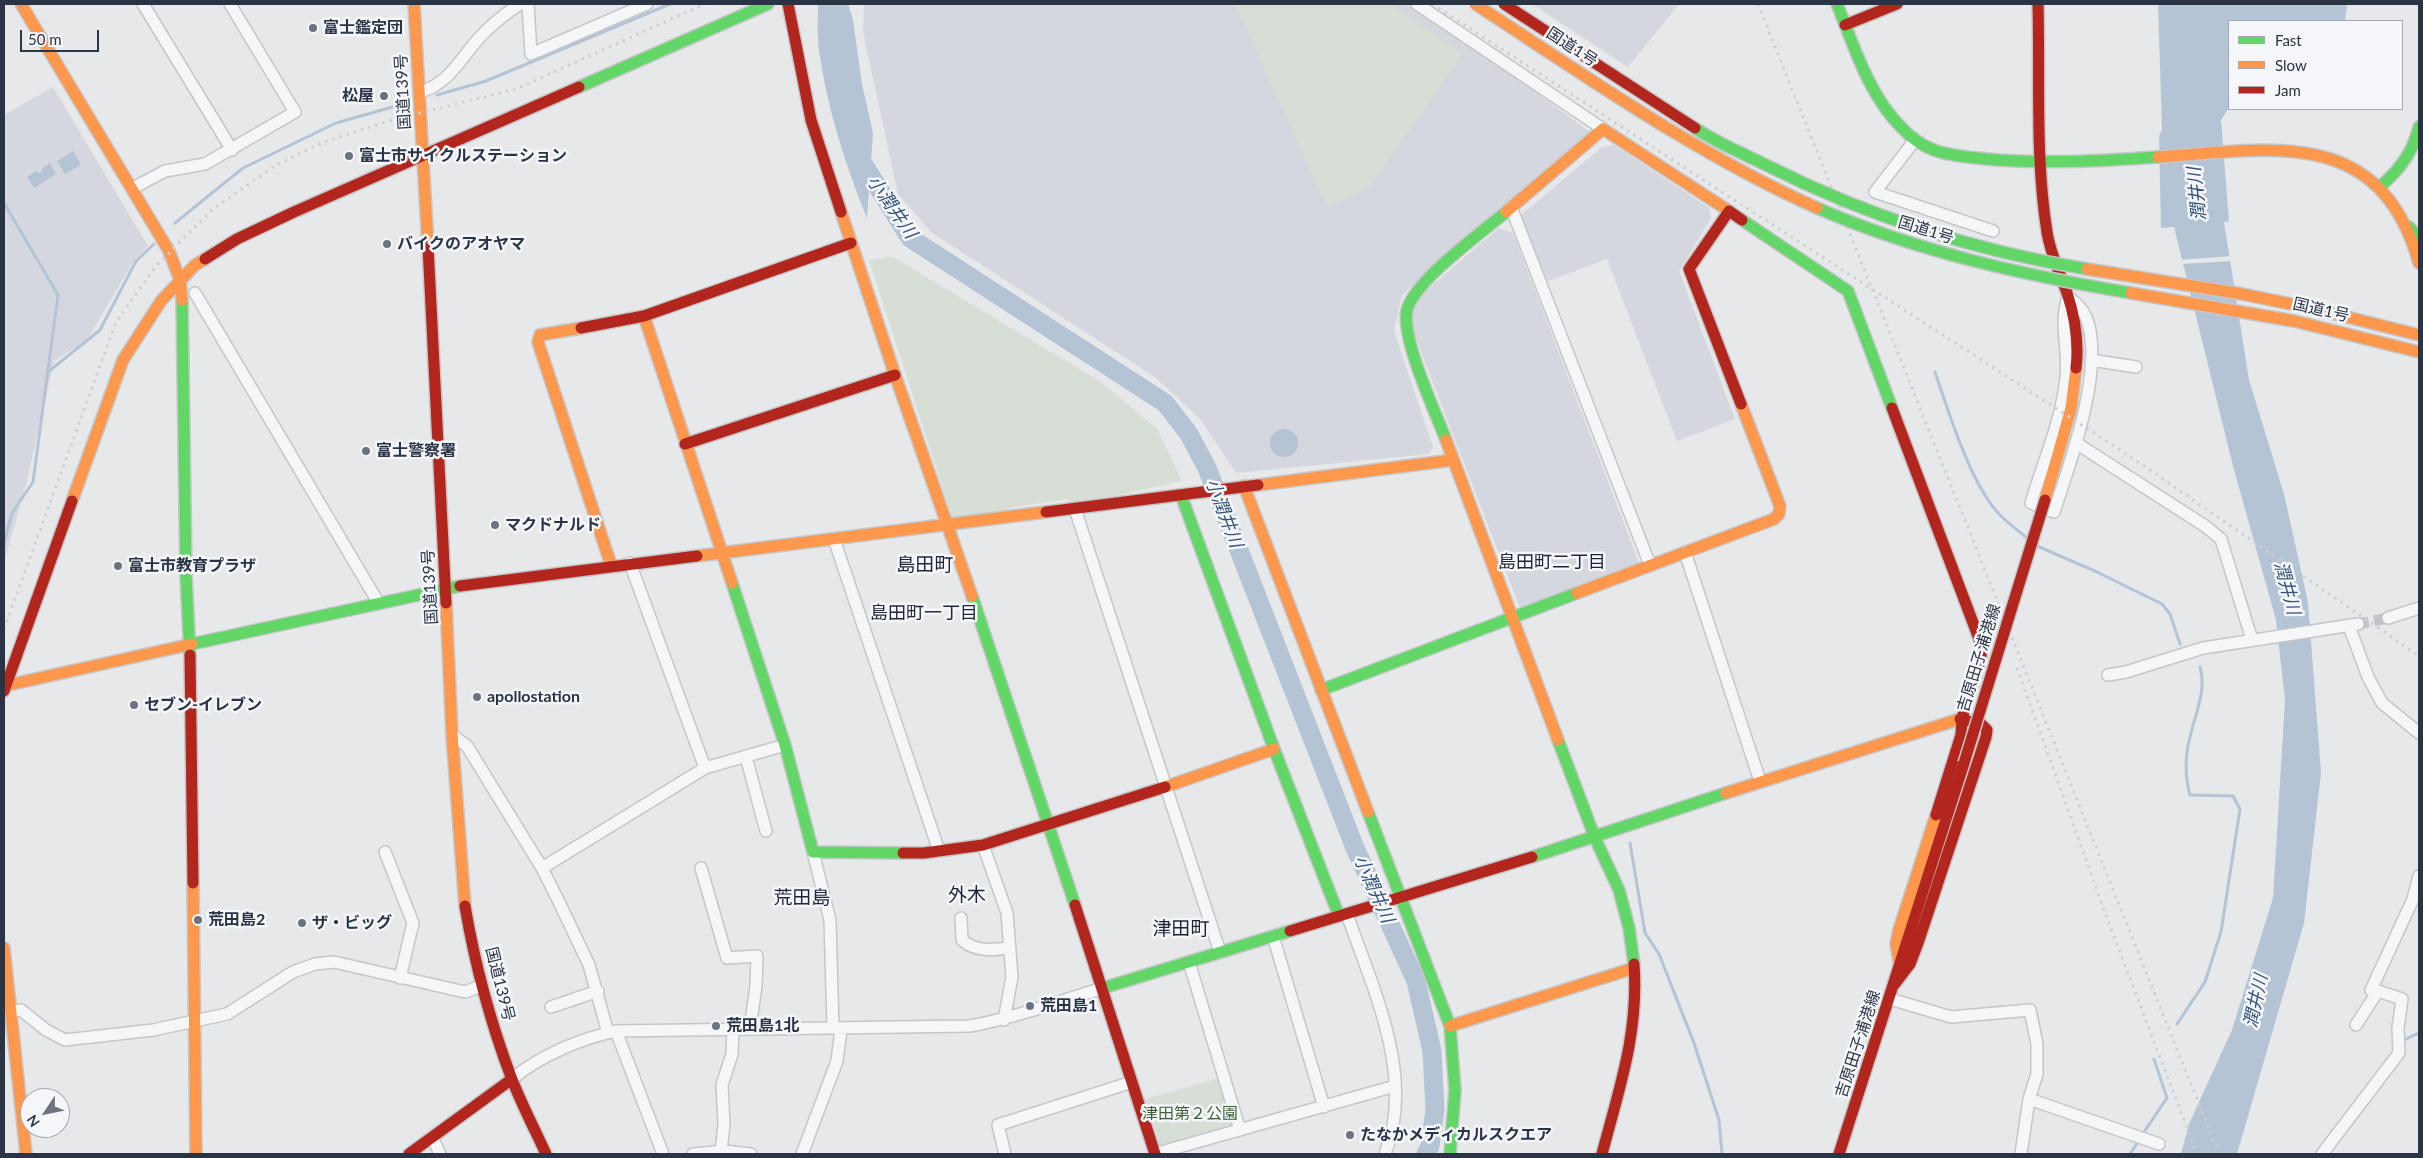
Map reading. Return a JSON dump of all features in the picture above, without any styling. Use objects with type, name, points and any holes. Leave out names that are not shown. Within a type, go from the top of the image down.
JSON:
[{"type":"main road","points":[[22,4],[170,251],[180,280],[183,306],[186,576],[190,646],[196,1154]]},
{"type":"main road","name":"国道139号","points":[[414,4],[446,588],[452,735],[465,907],[481,986],[512,1079],[546,1154]]},
{"type":"main road","points":[[5,688],[123,360],[161,301],[195,265],[237,239],[422,155],[768,4]]},
{"type":"main road","points":[[788,4],[811,120],[895,375],[948,524],[1103,988],[1155,1154]]},
{"type":"main road","name":"国道1号","points":[[1475,4],[1690,143],[1769,186],[1844,220],[1913,245],[1994,267],[2071,283],[2298,321],[2419,352]]},
{"type":"main road","name":"国道1号","points":[[1504,4],[1706,135],[1795,180],[1873,214],[1942,237],[2055,264],[2251,296],[2315,309],[2419,335]]},
{"type":"main road","points":[[1837,4],[1866,77],[1892,114],[1915,140],[1944,154],[2042,163],[2076,163],[2151,156],[2286,151],[2324,156],[2356,169],[2381,186],[2398,207],[2409,227],[2419,263]]},
{"type":"main road","points":[[1845,24],[1897,4]]},
{"type":"main road","name":"吉原田子浦港線","points":[[1839,1154],[1890,999],[2045,500],[2067,424],[2077,378],[2078,344],[2068,297],[2048,239],[2043,199],[2038,4]]},
{"type":"main road","points":[[2381,186],[2400,170],[2410,156],[2414,148],[2419,126]]},
{"type":"main road","points":[[1602,1154],[1631,1046],[1635,1010],[1634,968],[1628,923],[1618,888],[1595,838],[1453,460],[1410,343],[1405,322],[1406,308],[1424,282],[1603,129],[1848,291],[1981,644],[1981,657],[1962,718],[1961,735],[1899,930],[1896,944],[1900,966]]},
{"type":"main road","points":[[1321,690],[1774,518],[1779,514],[1780,506],[1689,269],[1729,211]]},
{"type":"main road","points":[[2409,227],[2419,238]]},
{"type":"main road","points":[[611,565],[538,342],[540,335],[644,316],[851,243]]},
{"type":"main road","points":[[644,316],[785,746],[813,852],[939,851],[982,845],[1166,787],[1274,749]]},
{"type":"main road","points":[[685,444],[895,375]]},
{"type":"main road","points":[[5,688],[446,588],[611,565],[723,553],[1453,460]]},
{"type":"main road","points":[[1239,487],[1321,690],[1450,1026],[1456,1065],[1455,1122],[1450,1154]]},
{"type":"main road","points":[[1184,494],[1274,749],[1343,915]]},
{"type":"main road","points":[[1103,988],[1595,838],[1760,781],[1962,718],[1985,726],[1987,730],[1986,737],[1918,943],[1910,964],[1894,985]]},
{"type":"main road","points":[[4,948],[26,1154]]},
{"type":"main road","points":[[1450,1026],[1634,968]]},
{"type":"main road","points":[[409,1154],[512,1079]]},
{"type":"street","points":[[143,4],[232,150]]},
{"type":"street","points":[[133,188],[165,171],[205,164],[295,112],[230,4]]},
{"type":"street","points":[[419,92],[433,88],[442,82],[480,36],[502,15],[520,4]]},
{"type":"street","points":[[528,4],[531,54],[646,4]]},
{"type":"street","points":[[1417,4],[1603,129]]},
{"type":"street","points":[[1915,140],[1875,192],[1994,231]]},
{"type":"street","points":[[1511,207],[1650,565]]},
{"type":"street","points":[[195,293],[378,602]]},
{"type":"street","points":[[2068,297],[2076,303],[2086,317],[2090,334],[2091,360],[2087,394],[2076,443],[2054,512],[2031,503],[2056,422],[2066,379],[2067,351],[2064,316],[2068,297]]},
{"type":"street","points":[[2091,360],[2136,367]]},
{"type":"street","points":[[2076,443],[2205,526],[2221,540],[2252,640]]},
{"type":"street","points":[[1075,509],[1220,952]]},
{"type":"street","points":[[834,539],[939,851]]},
{"type":"street","points":[[1685,552],[1760,781]]},
{"type":"street","points":[[630,563],[705,768]]},
{"type":"street","points":[[2388,618],[2419,608]]},
{"type":"street","points":[[2108,675],[2126,672],[2193,650],[2354,625],[2368,677],[2382,702],[2419,733]]},
{"type":"street","points":[[452,735],[467,746],[542,868],[589,965],[612,1032],[663,1154]]},
{"type":"street","points":[[542,868],[705,768],[785,746]]},
{"type":"street","points":[[746,757],[766,832]]},
{"type":"street","points":[[982,845],[1006,913],[1012,977],[1004,1020]]},
{"type":"street","points":[[385,852],[414,923],[400,978]]},
{"type":"street","points":[[802,1154],[837,1061],[837,1029],[830,920],[813,852]]},
{"type":"street","points":[[701,868],[727,958],[756,956],[756,986],[750,1029]]},
{"type":"street","points":[[2322,1154],[2399,1053],[2402,999],[2371,990],[2413,899],[2419,876]]},
{"type":"street","points":[[1343,915],[1381,1014],[1391,1052],[1395,1086],[1391,1140],[1385,1154]]},
{"type":"street","points":[[960,918],[962,940],[968,945],[978,948],[1010,948]]},
{"type":"street","points":[[1273,936],[1324,1107]]},
{"type":"street","points":[[11,1011],[21,1010],[46,1030],[65,1040],[194,1023],[228,1014],[293,972],[315,964],[334,962],[358,966],[400,978],[465,992],[481,986]]},
{"type":"street","points":[[1189,962],[1240,1130]]},
{"type":"street","points":[[512,1079],[527,1066],[569,1046],[612,1032],[970,1026],[1004,1020],[1018,1013],[1103,988]]},
{"type":"street","points":[[552,1008],[598,991]]},
{"type":"street","points":[[2356,1025],[2378,991]]},
{"type":"street","points":[[1890,999],[1951,1017],[2030,1010],[2037,1044],[2037,1074],[2029,1099],[2021,1154]]},
{"type":"street","points":[[721,1152],[724,1124],[722,1085],[732,1054],[733,1029]]},
{"type":"street","points":[[1005,1154],[998,1124],[1132,1082]]},
{"type":"street","points":[[1155,1154],[1395,1086]]},
{"type":"street","points":[[2029,1099],[2159,1144]]},
{"type":"street","points":[[432,1137],[440,1154]]},
{"type":"street","points":[[693,1154],[721,1152],[751,1154]]},
{"type":"shaded area","points":[[864,4],[1407,4],[1478,50],[1590,132],[1402,295],[1394,331],[1433,447],[1429,454],[1236,473],[1200,419],[1156,378],[931,232],[898,194],[863,32]]},
{"type":"shaded area","points":[[1532,4],[1679,4],[1628,67]]},
{"type":"shaded area","points":[[53,87],[148,246],[133,262],[87,340],[54,361],[26,485],[4,562],[4,115]]},
{"type":"shaded area","points":[[1614,145],[1709,208],[1711,218],[1679,271],[1735,419],[1677,441],[1607,259],[1543,283],[1520,216],[1602,147]]},
{"type":"shaded area","points":[[1499,228],[1513,233],[1639,563],[1520,608],[1411,326],[1411,311],[1424,292]]},
{"type":"green space","points":[[1235,4],[1390,4],[1463,54],[1370,186],[1327,207]]},
{"type":"green space","points":[[893,257],[1101,382],[1157,429],[1182,481],[1072,505],[1067,499],[1009,508],[1004,512],[952,517],[869,260]]},
{"type":"green space","name":"津田第２公園","points":[[1219,1078],[1234,1128],[1161,1150],[1146,1099]]},
{"type":"water","points":[[818,4],[848,4],[853,20],[862,84],[873,133],[867,218],[844,156],[822,72],[818,44]]},
{"type":"water","name":"潤井川","points":[[2158,4],[2347,4],[2345,20],[2228,20],[2228,109],[2221,120],[2229,221],[2224,222],[2249,380],[2284,494],[2308,602],[2321,773],[2304,923],[2237,1154],[2181,1154],[2189,1124],[2232,1030],[2273,898],[2285,700],[2276,620],[2233,466],[2174,227],[2161,228],[2159,136],[2162,129]]},
{"type":"water","points":[[73,151],[81,165],[65,174],[57,161]]},
{"type":"water","points":[[50,163],[56,174],[34,188],[27,177],[36,171],[39,173],[43,171],[41,169]]},
{"type":"water","points":[[1284,429],[1294,433],[1298,443],[1294,453],[1284,457],[1274,453],[1270,443],[1274,433]]},
{"type":"pier","points":[[2232,256],[2233,261],[2180,264],[2179,260]]},
{"type":"waterway","points":[[437,95],[486,81],[670,4]]},
{"type":"waterway","points":[[175,223],[243,168],[336,123],[403,104]]},
{"type":"waterway","name":"小潤井川","points":[[857,154],[910,238],[1165,403],[1189,434],[1207,468],[1355,848],[1416,981],[1432,1051],[1435,1110],[1430,1146],[1426,1154]]},
{"type":"waterway","points":[[4,203],[58,295],[33,482],[12,513],[4,543]]},
{"type":"waterway","points":[[48,372],[100,330],[136,261],[154,244]]},
{"type":"waterway","points":[[1935,372],[1954,428],[1980,487],[2001,516],[2028,539]]},
{"type":"waterway","points":[[2037,546],[2097,572],[2162,604],[2170,614],[2180,644]]},
{"type":"waterway","points":[[2177,1024],[2205,982],[2221,932],[2240,809],[2233,796],[2190,795],[2186,774],[2186,759],[2188,744],[2200,702],[2202,685],[2200,667]]},
{"type":"waterway","points":[[1630,843],[1645,933],[1659,954],[1694,1043],[1719,1120],[1722,1154]]},
{"type":"waterway","points":[[2402,1041],[2419,1033]]},
{"type":"waterway","points":[[2142,1135],[2167,1098],[2154,1059]]},
{"type":"waterway","points":[[2130,1154],[2138,1142]]},
{"type":"tunnel","points":[[2358,624],[2388,618]]},
{"type":"railway","points":[[4,629],[116,322],[156,266],[213,209],[276,165],[324,142],[388,121],[516,89],[705,4]]},
{"type":"railway","points":[[1432,4],[2128,455],[2419,656]]},
{"type":"railway","points":[[1758,4],[2219,1154]]},
{"type":"railway","points":[[2017,668],[2108,921],[2197,1154]]},
{"type":"traffic: fast","points":[[579,87],[768,4]]},
{"type":"traffic: fast","points":[[1837,4],[1856,53],[1880,101],[1905,132],[1929,148],[1959,156],[2050,162],[2158,157]]},
{"type":"traffic: fast","points":[[2381,186],[2405,160],[2419,127]]},
{"type":"traffic: fast","points":[[1695,128],[1721,143],[1804,183],[1882,216],[1963,242],[2087,269]]},
{"type":"traffic: fast","points":[[1817,208],[1893,237],[1971,260],[2011,270],[2131,293]]},
{"type":"traffic: fast","points":[[1446,440],[1414,356],[1409,338],[1407,310],[1412,298],[1435,272],[1506,212]]},
{"type":"traffic: fast","points":[[1742,220],[1848,291],[1892,408]]},
{"type":"traffic: fast","points":[[2409,227],[2419,238]]},
{"type":"traffic: fast","points":[[182,300],[186,576],[190,655]]},
{"type":"traffic: fast","points":[[1181,495],[1274,749],[1339,916]]},
{"type":"traffic: fast","points":[[732,583],[785,745],[813,852],[903,853]]},
{"type":"traffic: fast","points":[[192,644],[460,586]]},
{"type":"traffic: fast","points":[[1321,690],[1577,593]]},
{"type":"traffic: fast","points":[[972,596],[1075,905]]},
{"type":"traffic: fast","points":[[1558,740],[1595,838],[1619,890],[1629,928],[1634,964]]},
{"type":"traffic: fast","points":[[1532,857],[1726,793]]},
{"type":"traffic: fast","points":[[1368,812],[1450,1026],[1455,1090],[1450,1154]]},
{"type":"traffic: fast","points":[[1103,988],[1290,931]]},
{"type":"traffic: slow","points":[[21,4],[169,251],[180,280],[182,300]]},
{"type":"traffic: slow","points":[[414,4],[428,246]]},
{"type":"traffic: slow","points":[[1475,4],[1685,139],[1772,187],[1817,208]]},
{"type":"traffic: slow","points":[[1506,212],[1603,129],[1729,211]]},
{"type":"traffic: slow","points":[[2158,157],[2241,151],[2280,151],[2317,155],[2349,167],[2378,187],[2401,218],[2419,263]]},
{"type":"traffic: slow","points":[[841,212],[895,375],[972,596]]},
{"type":"traffic: slow","points":[[72,501],[123,360],[161,301],[195,265],[205,259]]},
{"type":"traffic: slow","points":[[2087,269],[2242,294],[2315,309],[2419,335]]},
{"type":"traffic: slow","points":[[2131,293],[2294,321],[2419,352]]},
{"type":"traffic: slow","points":[[644,316],[732,583]]},
{"type":"traffic: slow","points":[[581,328],[540,335],[538,342],[611,565]]},
{"type":"traffic: slow","points":[[2045,500],[2071,408],[2076,368]]},
{"type":"traffic: slow","points":[[1577,593],[1774,519],[1779,514],[1780,506],[1741,404]]},
{"type":"traffic: slow","points":[[1446,440],[1558,740]]},
{"type":"traffic: slow","points":[[1258,485],[1453,460]]},
{"type":"traffic: slow","points":[[1244,486],[1368,812]]},
{"type":"traffic: slow","points":[[697,556],[1046,512]]},
{"type":"traffic: slow","points":[[446,603],[452,735],[465,906]]},
{"type":"traffic: slow","points":[[4,686],[192,644]]},
{"type":"traffic: slow","points":[[1726,793],[1960,719]]},
{"type":"traffic: slow","points":[[1165,787],[1274,749]]},
{"type":"traffic: slow","points":[[1900,966],[1896,944],[1899,930],[1936,815]]},
{"type":"traffic: slow","points":[[193,883],[196,1154]]},
{"type":"traffic: slow","points":[[4,948],[26,1154]]},
{"type":"traffic: slow","points":[[1450,1026],[1634,968]]},
{"type":"traffic: jam","points":[[788,4],[811,120],[841,212]]},
{"type":"traffic: jam","points":[[1504,4],[1695,128]]},
{"type":"traffic: jam","points":[[1845,25],[1897,4]]},
{"type":"traffic: jam","points":[[2038,4],[2039,147],[2043,204],[2050,248],[2072,311],[2077,340],[2076,368]]},
{"type":"traffic: jam","points":[[205,259],[237,239],[294,212],[579,87]]},
{"type":"traffic: jam","points":[[1741,404],[1689,269],[1729,211],[1742,220]]},
{"type":"traffic: jam","points":[[581,328],[644,316],[851,243]]},
{"type":"traffic: jam","points":[[428,246],[446,603]]},
{"type":"traffic: jam","points":[[685,444],[895,375]]},
{"type":"traffic: jam","points":[[1892,408],[1981,644],[1981,657],[1962,718],[1961,735],[1936,815]]},
{"type":"traffic: jam","points":[[1046,512],[1258,485]]},
{"type":"traffic: jam","points":[[1964,763],[2045,500]]},
{"type":"traffic: jam","points":[[4,691],[72,501]]},
{"type":"traffic: jam","points":[[460,586],[697,556]]},
{"type":"traffic: jam","points":[[190,655],[193,883]]},
{"type":"traffic: jam","points":[[1894,985],[1910,964],[1918,943],[1986,737],[1987,730],[1981,724],[1960,719]]},
{"type":"traffic: jam","points":[[1839,1154],[1964,763]]},
{"type":"traffic: jam","points":[[903,853],[924,853],[983,845],[1165,787]]},
{"type":"traffic: jam","points":[[1290,931],[1532,857]]},
{"type":"traffic: jam","points":[[1075,905],[1155,1154]]},
{"type":"traffic: jam","points":[[465,906],[478,971],[496,1035],[515,1087],[546,1154]]},
{"type":"traffic: jam","points":[[1602,1154],[1621,1084],[1631,1037],[1634,1014],[1634,964]]},
{"type":"traffic: jam","points":[[409,1154],[512,1079]]},
{"type":"place","name":"富士鑑定団","points":[[313,28]]},
{"type":"place","name":"松屋","points":[[384,96]]},
{"type":"place","name":"富士市サイクルステーション","points":[[349,156]]},
{"type":"place","name":"バイクのアオヤマ","points":[[387,244]]},
{"type":"place","name":"富士警察署","points":[[366,451]]},
{"type":"place","name":"マクドナルド","points":[[495,525]]},
{"type":"place","name":"富士市教育プラザ","points":[[118,566]]},
{"type":"place","name":"apollostation","points":[[477,697]]},
{"type":"place","name":"セブン-イレブン","points":[[134,705]]},
{"type":"place","name":"荒田島2","points":[[198,920]]},
{"type":"place","name":"ザ・ビッグ","points":[[302,923]]},
{"type":"place","name":"荒田島1","points":[[1030,1006]]},
{"type":"place","name":"荒田島1北","points":[[716,1026]]},
{"type":"place","name":"たなかメディカルスクエア","points":[[1350,1135]]},
{"type":"district","name":"島田町二丁目","points":[[1552,562]]},
{"type":"district","name":"島田町","points":[[925,565]]},
{"type":"district","name":"島田町一丁目","points":[[924,613]]},
{"type":"district","name":"外木","points":[[967,895]]},
{"type":"district","name":"荒田島","points":[[802,898]]},
{"type":"district","name":"津田町","points":[[1181,929]]}]
